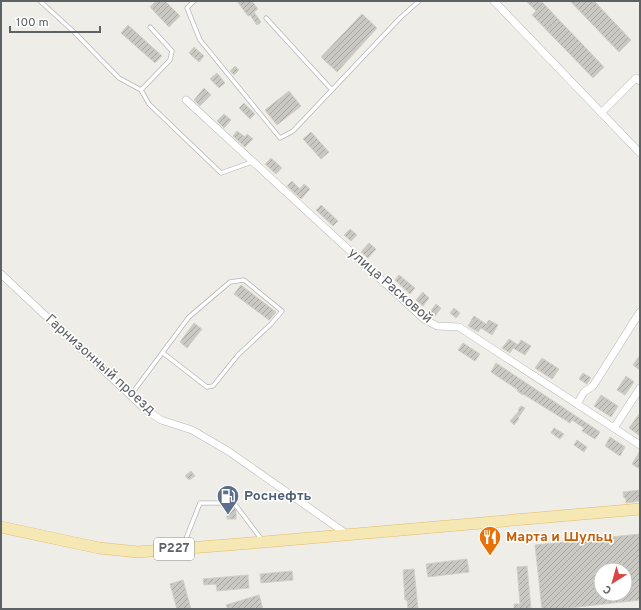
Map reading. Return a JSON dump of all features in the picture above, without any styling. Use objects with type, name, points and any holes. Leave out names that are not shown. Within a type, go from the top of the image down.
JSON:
[{"type":"main road","name":"Р227","points":[[1,527],[99,548],[138,552],[640,509]]},
{"type":"street","points":[[494,1],[640,153]]},
{"type":"street","points":[[601,113],[639,78]]},
{"type":"street","name":"улица Расковой","points":[[186,100],[424,319],[437,326],[459,327],[640,445]]},
{"type":"street","name":"Гарнизонный проезд","points":[[1,274],[130,396],[161,420],[192,430],[228,451],[348,535]]},
{"type":"street","points":[[577,404],[584,392],[593,386],[640,312]]},
{"type":"street","points":[[614,428],[640,388]]},
{"type":"lane","points":[[40,1],[74,32],[119,78],[141,90],[149,104],[221,173],[253,162]]},
{"type":"lane","points":[[194,1],[187,8],[200,40],[280,138],[293,131],[418,1]]},
{"type":"lane","points":[[266,18],[332,90]]},
{"type":"lane","points":[[141,90],[170,60],[172,51],[150,27]]},
{"type":"lane","points":[[130,396],[189,317],[230,282],[244,280],[282,311],[271,324],[238,355],[213,386],[207,387],[163,353]]},
{"type":"lane","points":[[182,549],[200,503],[234,503],[264,542]]},
{"type":"building","points":[[156,1],[165,1],[180,16],[169,27],[150,7]]},
{"type":"building","points":[[237,1],[252,1],[258,9],[254,12],[261,22],[257,25]]},
{"type":"building","points":[[526,1],[541,1],[604,67],[593,78],[532,15],[536,11]]},
{"type":"building","points":[[570,1],[594,1],[631,40],[619,52]]},
{"type":"building","points":[[362,14],[377,28],[337,72],[321,57]]},
{"type":"building","points":[[128,25],[162,56],[155,63],[121,33]]},
{"type":"building","points":[[194,47],[204,56],[199,62],[189,53]]},
{"type":"building","points":[[235,66],[239,70],[234,75],[230,71]]},
{"type":"building","points":[[217,73],[225,83],[219,88],[210,79]]},
{"type":"building","points":[[204,88],[211,95],[200,106],[194,100]]},
{"type":"building","points":[[289,91],[301,106],[277,125],[265,110]]},
{"type":"building","points":[[244,103],[255,114],[250,119],[239,108]]},
{"type":"building","points":[[224,114],[231,120],[224,128],[217,121]]},
{"type":"building","points":[[237,131],[245,137],[247,134],[253,139],[245,147],[233,136]]},
{"type":"building","points":[[311,132],[329,152],[321,159],[303,139]]},
{"type":"building","points":[[271,158],[282,168],[276,174],[265,164]]},
{"type":"building","points":[[292,181],[300,189],[304,184],[310,189],[301,199],[287,186]]},
{"type":"building","points":[[321,205],[338,221],[333,226],[316,210]]},
{"type":"building","points":[[350,229],[357,235],[351,241],[344,235]]},
{"type":"building","points":[[369,243],[376,249],[368,258],[361,252]]},
{"type":"building","points":[[399,275],[415,288],[410,294],[395,280]]},
{"type":"building","points":[[241,285],[276,312],[269,320],[234,294]]},
{"type":"building","points":[[423,292],[429,298],[423,306],[416,300]]},
{"type":"building","points":[[436,304],[441,308],[435,316],[430,312]]},
{"type":"building","points":[[454,308],[460,313],[456,318],[450,313]]},
{"type":"building","points":[[474,316],[486,324],[489,320],[498,325],[492,335],[481,328],[478,332],[468,326]]},
{"type":"building","points":[[194,323],[202,329],[187,348],[180,342]]},
{"type":"building","points":[[509,339],[518,345],[521,340],[531,346],[525,355],[513,348],[510,353],[502,348]]},
{"type":"building","points":[[463,343],[480,354],[475,361],[458,350]]},
{"type":"building","points":[[640,355],[640,370],[633,365]]},
{"type":"building","points":[[542,358],[559,369],[552,379],[535,368]]},
{"type":"building","points":[[496,363],[600,432],[595,439],[582,431],[584,428],[572,420],[570,423],[523,395],[491,372]]},
{"type":"building","points":[[583,373],[591,378],[587,384],[579,379]]},
{"type":"building","points":[[626,376],[634,382],[625,395],[617,390]]},
{"type":"building","points":[[601,395],[618,406],[611,417],[594,406]]},
{"type":"building","points":[[521,406],[525,408],[514,425],[510,421],[519,411],[518,410]]},
{"type":"building","points":[[640,413],[640,436],[629,428]]},
{"type":"building","points":[[554,428],[564,434],[560,439],[551,433]]},
{"type":"building","points":[[610,437],[625,447],[620,456],[605,446]]},
{"type":"building","points":[[577,440],[587,447],[584,452],[574,445]]},
{"type":"building","points":[[640,451],[640,469],[632,464]]},
{"type":"building","points":[[191,471],[195,476],[189,480],[185,476]]},
{"type":"building","points":[[223,489],[236,489],[236,497],[223,497]]},
{"type":"building","points":[[640,490],[640,501],[626,503],[626,498],[624,498],[623,492]]},
{"type":"building","points":[[227,507],[233,507],[236,510],[236,519],[227,519]]},
{"type":"building","points":[[640,534],[640,600],[633,601],[633,562],[593,562],[593,602],[622,602],[560,609],[542,609],[535,545]]},
{"type":"building","points":[[467,559],[469,572],[428,577],[426,564]]},
{"type":"building","points":[[527,566],[531,609],[514,609],[514,604],[520,604],[517,567]]},
{"type":"building","points":[[414,569],[418,609],[408,609],[407,600],[405,600],[403,570]]},
{"type":"building","points":[[292,571],[293,580],[261,583],[260,574]]},
{"type":"building","points":[[248,575],[249,588],[217,591],[216,584],[204,585],[203,579]]},
{"type":"building","points":[[183,580],[191,609],[177,609],[170,584]]},
{"type":"building","points":[[259,595],[263,609],[228,609],[226,605]]},
{"type":"place","name":"Роснефть","points":[[228,516]]},
{"type":"place","name":"Марта и Шульц","points":[[490,556]]}]
